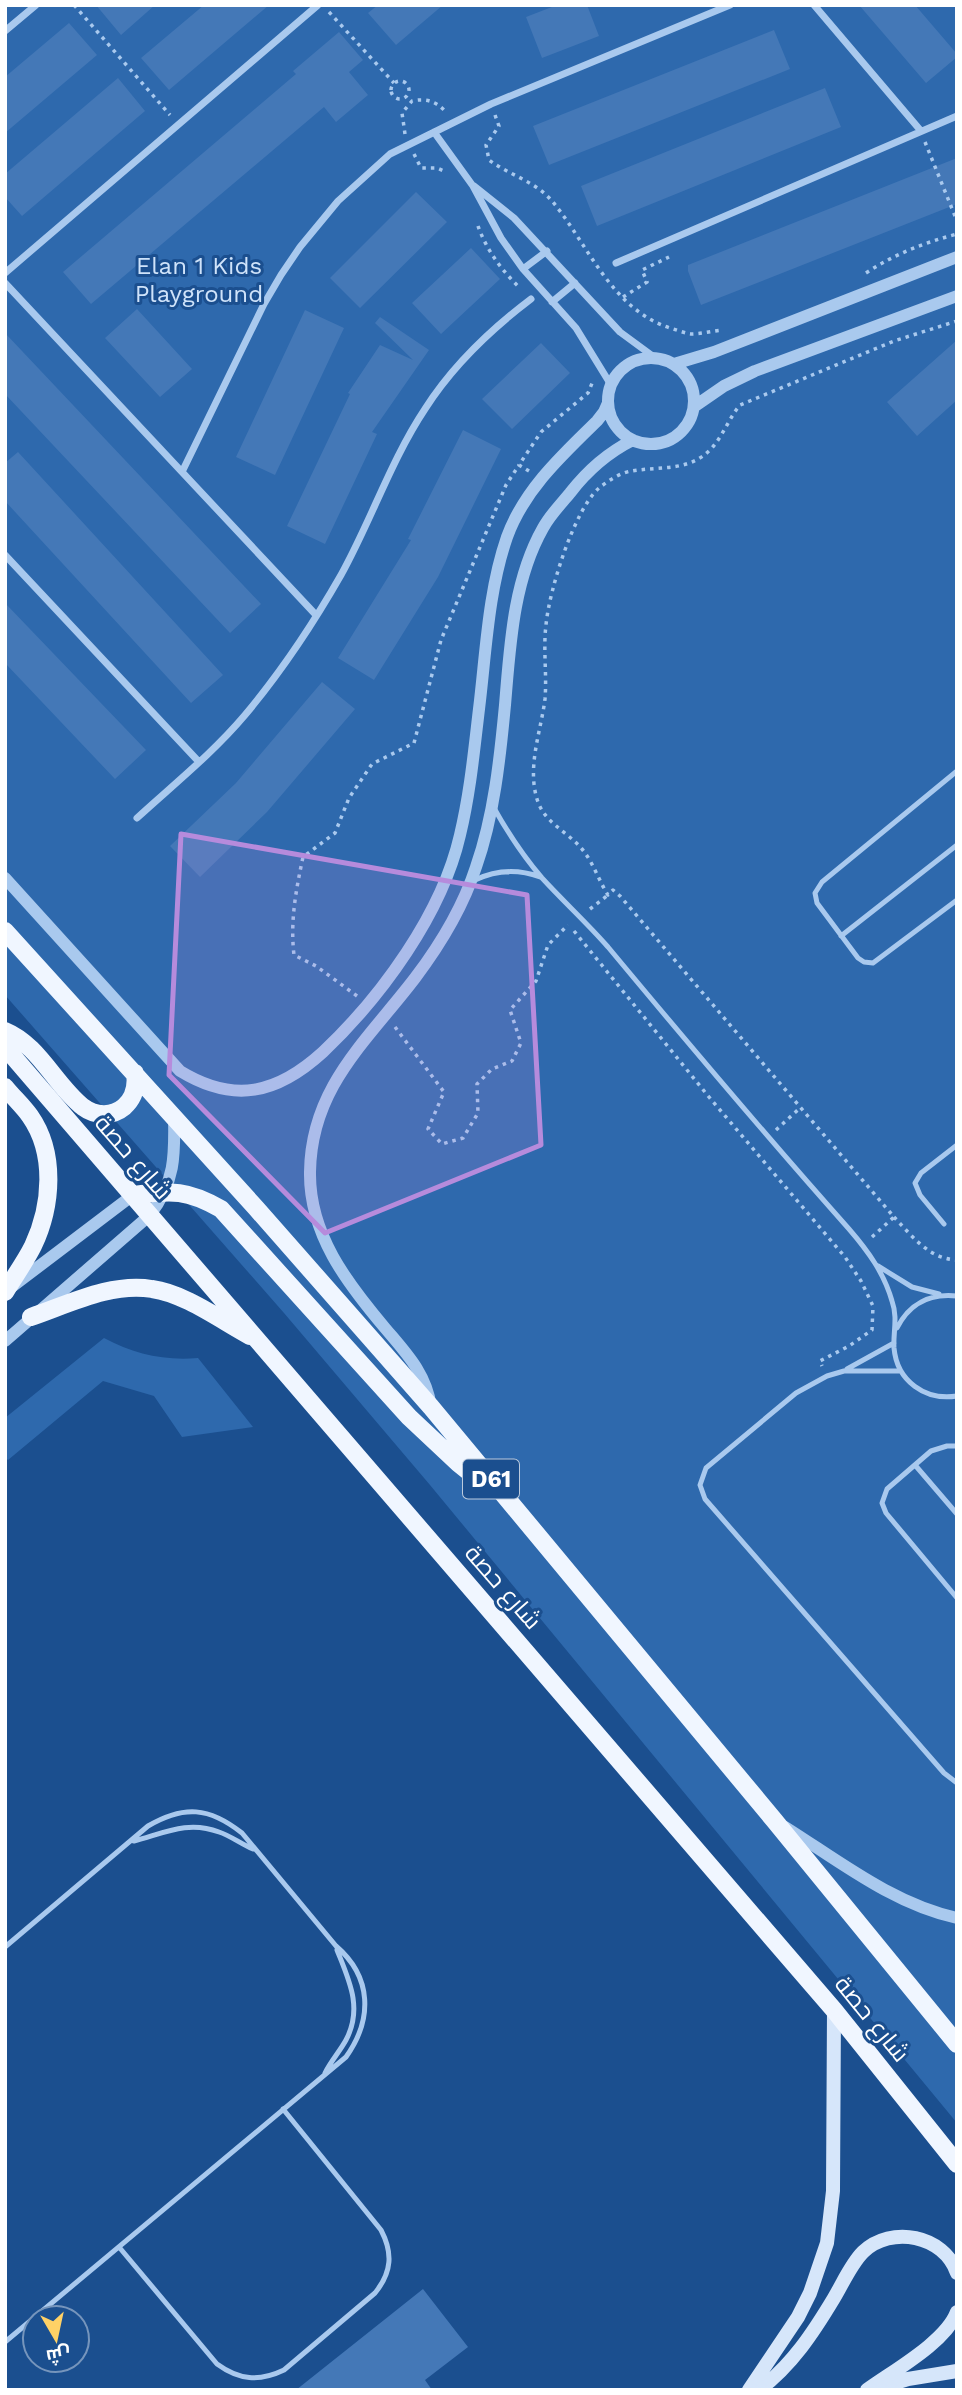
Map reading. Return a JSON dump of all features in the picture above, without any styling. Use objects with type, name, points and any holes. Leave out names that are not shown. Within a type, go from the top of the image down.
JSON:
[{"type":"main road","name":"شارع حصة","points":[[5,931],[174,1116],[431,1407],[957,2044]]},
{"type":"main road","points":[[5,1031],[27,1045],[83,1107],[97,1114],[110,1114],[131,1099],[136,1086],[135,1073]]},
{"type":"main road","name":"شارع حصة","points":[[5,1047],[834,2010],[957,2164]]},
{"type":"main road","points":[[5,1087],[30,1116],[42,1139],[48,1164],[48,1190],[43,1220],[33,1245],[5,1292]]},
{"type":"main road","points":[[133,1195],[179,1192],[200,1197],[221,1209],[433,1441],[512,1504]]},
{"type":"main road","points":[[31,1317],[110,1291],[124,1288],[154,1289],[184,1300],[260,1341]]},
{"type":"main road","points":[[749,2390],[799,2317],[827,2243],[833,2191],[834,2010]]},
{"type":"main road","points":[[759,2390],[800,2351],[816,2330],[863,2252],[878,2242],[895,2237],[914,2237],[931,2243],[945,2254],[957,2273]]},
{"type":"main road","points":[[867,2390],[942,2335],[957,2312]]},
{"type":"main road","points":[[874,2390],[908,2379],[957,2371]]},
{"type":"street","points":[[5,31],[36,5]]},
{"type":"street","points":[[5,273],[318,5]]},
{"type":"street","points":[[182,472],[264,304],[293,256],[338,201],[390,155],[491,104],[730,5]]},
{"type":"street","points":[[814,5],[921,131]]},
{"type":"street","points":[[617,263],[957,116]]},
{"type":"street","points":[[434,132],[473,186],[501,238],[523,269],[576,328],[611,385]]},
{"type":"street","points":[[473,186],[514,218],[620,332],[654,357],[674,364],[689,378],[695,396],[691,419],[683,430],[672,439],[659,444],[646,444],[625,435],[612,421],[608,402]]},
{"type":"street","points":[[523,269],[547,251]]},
{"type":"street","points":[[674,364],[714,352],[957,257]]},
{"type":"street","points":[[5,283],[316,615]]},
{"type":"street","points":[[552,302],[575,283]]},
{"type":"street","points":[[695,406],[724,386],[755,371],[957,296]]},
{"type":"street","points":[[137,818],[199,762],[244,716],[292,652],[341,575],[409,435],[424,410],[461,360],[482,338],[531,299]]},
{"type":"street","points":[[5,877],[180,1071],[210,1086],[234,1091],[276,1085],[292,1077],[338,1038],[374,997],[405,953],[455,855],[463,820],[494,589],[508,534],[520,508],[541,480],[604,412],[611,385],[619,372],[629,363],[654,357]]},
{"type":"street","points":[[431,1407],[429,1393],[419,1370],[352,1287],[323,1238],[311,1196],[311,1155],[319,1115],[335,1080],[432,954],[471,882],[483,844],[491,803],[511,644],[522,581],[543,527],[582,477],[609,454],[633,440]]},
{"type":"street","points":[[5,555],[199,762]]},
{"type":"street","points":[[5,1341],[150,1215],[166,1192],[174,1163],[174,1116]]},
{"type":"street","points":[[5,1292],[133,1195]]},
{"type":"street","points":[[774,1820],[907,1902],[957,1918]]},
{"type":"lane","points":[[957,771],[822,882],[816,893],[817,904],[858,958],[864,962],[873,962],[957,900]]},
{"type":"lane","points":[[491,803],[515,842],[543,878],[582,916],[768,1138],[863,1245],[877,1265],[893,1303],[895,1357],[906,1380],[923,1393],[956,1396]]},
{"type":"lane","points":[[841,936],[957,845]]},
{"type":"lane","points":[[471,882],[482,876],[506,871],[543,878]]},
{"type":"lane","points":[[944,1224],[920,1195],[915,1183],[921,1173],[957,1145]]},
{"type":"lane","points":[[877,1265],[912,1287],[957,1296]]},
{"type":"lane","points":[[896,1331],[910,1309],[932,1297],[945,1295]]},
{"type":"lane","points":[[894,1343],[796,1393],[706,1468],[700,1485],[702,1492],[944,1773],[957,1783]]},
{"type":"lane","points":[[844,1370],[900,1371]]},
{"type":"lane","points":[[957,1446],[931,1451],[887,1489],[883,1498],[883,1508],[957,1598]]},
{"type":"lane","points":[[915,1465],[957,1514]]},
{"type":"lane","points":[[5,1947],[148,1826],[166,1815],[186,1811],[206,1812],[226,1820],[242,1833],[355,1967],[362,1983],[366,2004],[363,2025],[356,2043],[346,2057],[5,2342]]},
{"type":"lane","points":[[131,1841],[172,1828],[194,1826],[217,1831],[255,1850]]},
{"type":"lane","points":[[323,2075],[348,2036],[354,2008],[352,1986],[336,1946]]},
{"type":"lane","points":[[119,2247],[217,2364],[228,2372],[256,2379],[284,2371],[375,2293],[384,2282],[390,2256],[381,2230],[283,2109]]},
{"type":"path","points":[[75,5],[179,125]]},
{"type":"path","points":[[323,5],[394,83]]},
{"type":"path","points":[[399,80],[407,84],[407,96],[403,99],[394,98],[390,89],[394,83],[399,80]]},
{"type":"path","points":[[407,96],[412,102]]},
{"type":"path","points":[[408,144],[401,113],[412,102],[425,99],[432,101],[454,122]]},
{"type":"path","points":[[491,104],[499,126],[486,145],[489,160],[501,169],[524,179],[551,199],[591,259],[631,307],[657,324],[689,334],[725,330]]},
{"type":"path","points":[[921,131],[957,221]]},
{"type":"path","points":[[858,277],[902,252],[957,234]]},
{"type":"path","points":[[623,298],[647,282],[642,270],[680,251],[675,238]]},
{"type":"path","points":[[608,895],[583,850],[556,828],[545,815],[537,800],[533,776],[545,699],[545,624],[564,547],[590,500],[608,481],[629,471],[674,468],[693,462],[711,449],[740,405],[894,341],[957,321]]},
{"type":"path","points":[[316,966],[294,955],[292,934],[295,897],[303,857],[335,833],[349,798],[372,764],[414,743],[441,640],[506,485],[519,465]]},
{"type":"path","points":[[444,1092],[428,1129],[442,1144],[463,1138],[478,1113],[478,1084],[492,1069],[512,1061],[521,1043],[510,1010],[536,981],[548,945],[568,925],[613,890],[894,1217],[928,1251],[957,1260]]},
{"type":"path","points":[[568,925],[845,1257],[861,1281],[873,1306],[872,1330],[820,1361],[827,1376]]},
{"type":"path","points":[[845,1257],[894,1217]]},
{"type":"highlighted area","points":[[181,834],[527,895],[541,1145],[325,1233],[169,1075]]},
{"type":"green space","name":"Elan 1 Kids Playground","points":[[5,5],[957,5],[957,2123],[430,1485],[284,1313],[5,995]]},
{"type":"green space","points":[[104,1338],[149,1355],[198,1358],[253,1427],[182,1437],[154,1396],[103,1381],[8,1460],[5,1457],[5,1418]]},
{"type":"building","points":[[96,5],[155,5],[121,35]]},
{"type":"building","points":[[204,5],[269,5],[169,90],[141,58]]},
{"type":"building","points":[[378,5],[443,5],[396,45],[368,13]]},
{"type":"building","points":[[557,5],[587,5],[599,36],[542,58],[526,17]]},
{"type":"building","points":[[859,5],[915,5],[957,57],[926,83]]},
{"type":"building","points":[[69,23],[97,55],[5,133],[5,77]]},
{"type":"building","points":[[774,30],[790,69],[549,165],[533,126]]},
{"type":"building","points":[[339,32],[363,60],[349,72],[368,95],[336,122],[324,107],[91,304],[63,272],[296,74],[293,71]]},
{"type":"building","points":[[118,78],[145,111],[22,216],[5,197],[5,174]]},
{"type":"building","points":[[825,88],[841,127],[597,226],[581,186]]},
{"type":"building","points":[[957,158],[957,204],[701,305],[688,265]]},
{"type":"building","points":[[416,192],[447,222],[360,308],[330,278]]},
{"type":"building","points":[[471,248],[500,279],[441,334],[412,303]]},
{"type":"building","points":[[137,309],[192,369],[160,397],[105,338]]},
{"type":"building","points":[[305,310],[344,328],[275,475],[236,457]]},
{"type":"building","points":[[380,317],[429,350],[372,432],[377,434],[325,544],[287,526],[350,394],[348,393],[380,345],[413,360],[375,323]]},
{"type":"building","points":[[5,333],[261,604],[230,633],[5,394]]},
{"type":"building","points":[[957,340],[957,400],[917,436],[887,402]]},
{"type":"building","points":[[541,343],[570,373],[512,429],[482,399]]},
{"type":"building","points":[[463,430],[501,449],[438,577],[374,680],[338,658],[411,540],[408,539]]},
{"type":"building","points":[[18,452],[223,675],[191,703],[5,501],[5,463]]},
{"type":"building","points":[[5,603],[146,750],[115,779],[5,663]]},
{"type":"building","points":[[322,682],[355,709],[267,812],[200,877],[170,846],[236,783]]},
{"type":"building","points":[[423,2289],[468,2347],[425,2380],[432,2390],[296,2390]]}]
